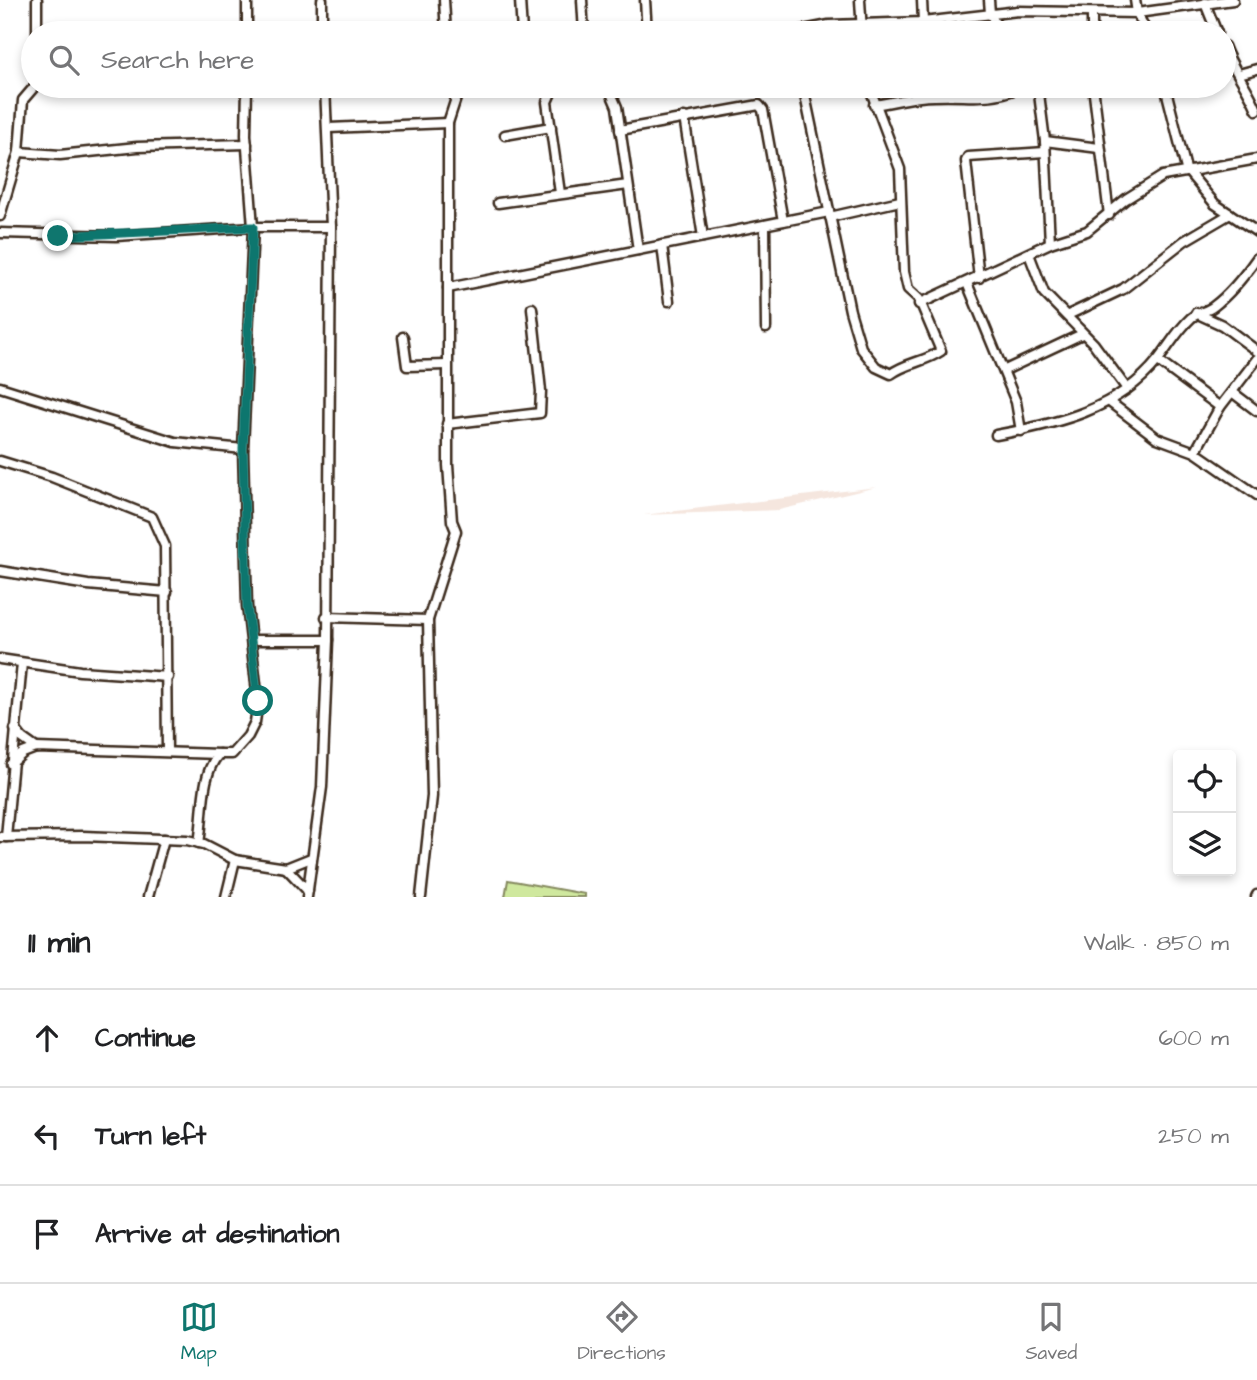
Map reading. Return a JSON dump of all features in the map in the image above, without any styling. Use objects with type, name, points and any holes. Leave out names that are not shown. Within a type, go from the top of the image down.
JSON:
[{"type":"street","points":[[37,0],[37,21]]},
{"type":"street","points":[[247,0],[247,21]]},
{"type":"street","points":[[322,0],[322,21]]},
{"type":"street","points":[[444,0],[445,21]]},
{"type":"street","points":[[520,0],[521,21]]},
{"type":"street","points":[[582,0],[583,21]]},
{"type":"street","points":[[645,0],[647,21]]},
{"type":"street","points":[[860,0],[861,21]]},
{"type":"street","points":[[922,0],[923,21]]},
{"type":"street","points":[[989,0],[994,21]]},
{"type":"street","points":[[1135,0],[1141,21]]},
{"type":"street","points":[[930,21],[990,13],[1137,13],[1233,0]]},
{"type":"street","points":[[1205,3],[1212,21]]},
{"type":"street","points":[[1092,12],[1092,21]]},
{"type":"street","points":[[1239,74],[1257,69]]},
{"type":"street","points":[[1236,70],[1257,110]]},
{"type":"street","points":[[0,216],[19,152],[25,98]]},
{"type":"street","points":[[11,764],[23,753],[36,748],[232,754],[248,736],[255,722],[258,701],[247,606],[243,449],[253,227],[247,144],[247,98]]},
{"type":"street","points":[[308,894],[322,787],[328,640],[326,617],[331,477],[331,227],[326,98]]},
{"type":"street","points":[[421,897],[432,796],[428,620],[438,578],[456,531],[449,502],[447,365],[448,123],[456,98]]},
{"type":"street","points":[[549,98],[547,102],[561,193]]},
{"type":"street","points":[[613,98],[617,107],[638,250]]},
{"type":"street","points":[[806,98],[850,311],[861,348],[876,367],[891,374],[900,366],[907,367],[941,351],[919,304],[908,289],[904,272],[900,169],[872,98]]},
{"type":"street","points":[[874,105],[920,98]]},
{"type":"street","points":[[967,98],[990,98]]},
{"type":"street","points":[[1040,98],[1045,141],[1050,243]]},
{"type":"street","points":[[1094,98],[1109,215]]},
{"type":"street","points":[[1168,98],[1186,169],[1215,204],[1257,232]]},
{"type":"street","points":[[620,130],[759,105],[763,110],[783,221]]},
{"type":"street","points":[[684,117],[703,237]]},
{"type":"street","points":[[328,128],[448,123]]},
{"type":"street","points":[[505,135],[551,127]]},
{"type":"street","points":[[1045,141],[1099,148]]},
{"type":"street","points":[[19,152],[60,155],[137,147],[247,144]]},
{"type":"street","points":[[979,278],[966,161],[968,157],[1045,152]]},
{"type":"street","points":[[919,304],[1050,243],[1087,232],[1126,199],[1152,182],[1186,169],[1200,170],[1257,159]]},
{"type":"street","points":[[498,203],[628,185]]},
{"type":"street","points":[[448,288],[783,221],[900,201]]},
{"type":"street","points":[[1068,315],[1123,289],[1184,241],[1230,214]]},
{"type":"street","points":[[765,225],[766,328]]},
{"type":"street","points":[[0,233],[116,236],[253,227],[331,227]]},
{"type":"street","points":[[663,245],[669,300]]},
{"type":"street","points":[[1029,254],[1044,293],[1094,344],[1127,389]]},
{"type":"street","points":[[996,435],[1021,431],[1095,410],[1111,402],[1158,361],[1169,342],[1196,313],[1212,308],[1227,295],[1257,258]]},
{"type":"street","points":[[967,283],[1005,370],[1016,402],[1021,431]]},
{"type":"street","points":[[447,424],[540,413],[541,391],[532,308]]},
{"type":"street","points":[[1196,313],[1222,325],[1257,351]]},
{"type":"street","points":[[1005,370],[1082,334]]},
{"type":"street","points":[[403,337],[407,366],[447,365]]},
{"type":"street","points":[[1195,452],[1220,407],[1257,359]]},
{"type":"street","points":[[1158,361],[1220,407]]},
{"type":"street","points":[[0,387],[175,442],[243,449]]},
{"type":"street","points":[[1231,393],[1257,411]]},
{"type":"street","points":[[1111,402],[1157,438],[1195,452],[1257,495]]},
{"type":"street","points":[[0,461],[63,481],[152,517],[165,546],[167,751]]},
{"type":"street","points":[[0,571],[88,585],[167,592]]},
{"type":"street","points":[[326,617],[428,620]]},
{"type":"street","points":[[253,640],[328,640]]},
{"type":"street","points":[[0,659],[137,677],[168,677]]},
{"type":"street","points":[[22,663],[3,837],[164,839],[200,843],[235,860],[286,868],[312,858]]},
{"type":"street","points":[[15,728],[22,738],[36,748]]},
{"type":"street","points":[[200,843],[207,774],[219,754]]},
{"type":"street","points":[[148,897],[164,839]]},
{"type":"street","points":[[226,897],[235,860]]},
{"type":"street","points":[[286,868],[308,894]]},
{"type":"shaded area","points":[[877,487],[779,510],[643,515]]},
{"type":"green space","points":[[508,880],[585,894],[585,897],[505,897]]},
{"type":"route","points":[[58,236],[116,236],[253,227],[243,449],[247,606],[258,701]]}]
